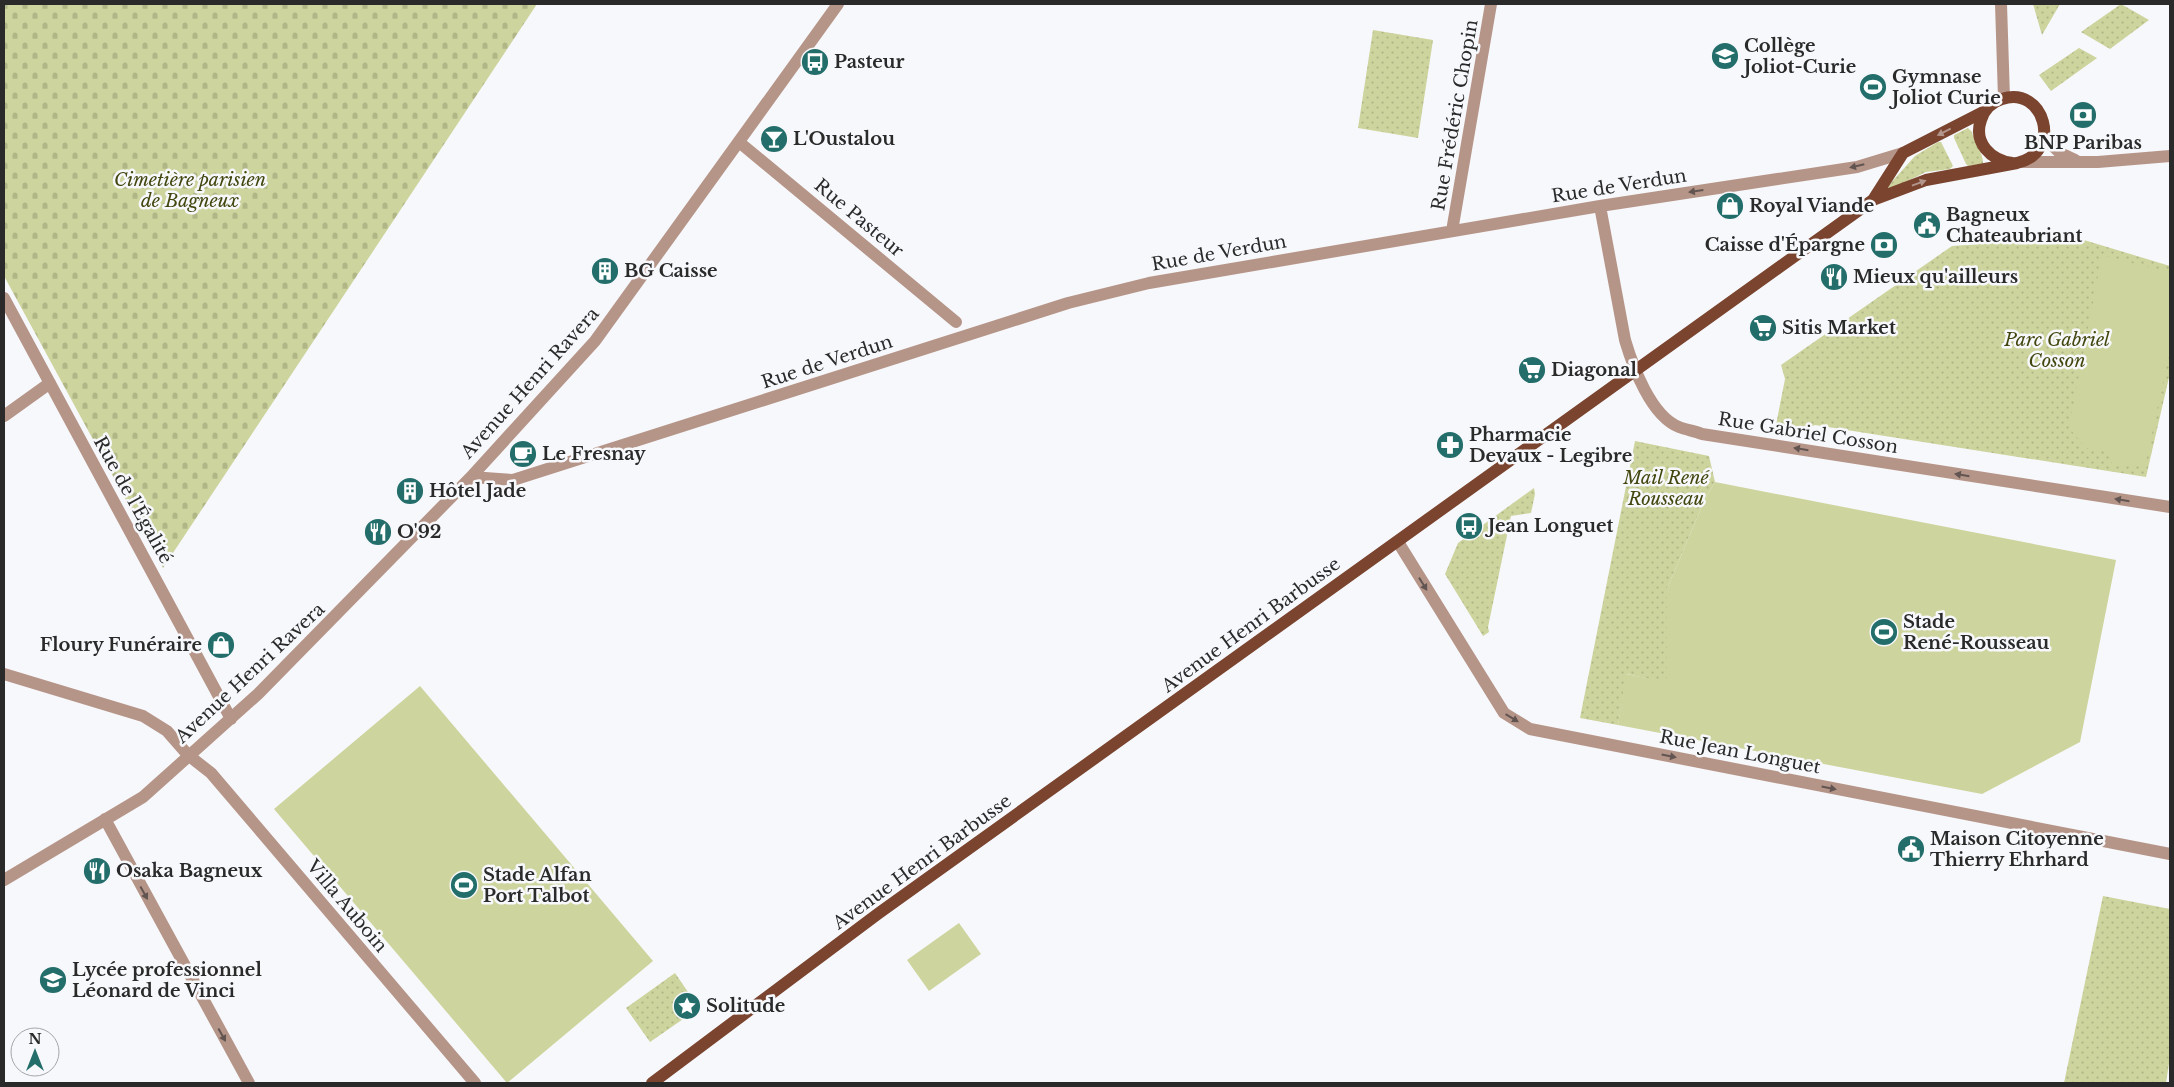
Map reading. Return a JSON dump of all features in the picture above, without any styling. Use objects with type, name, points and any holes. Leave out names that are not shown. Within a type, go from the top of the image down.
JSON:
[{"type":"main road","points":[[2004,98],[2019,98],[2029,102],[2037,108],[2045,127],[2044,137],[2036,152],[2017,162],[2002,162],[1993,157],[1983,145],[1979,131],[1985,111],[2004,98]]},
{"type":"main road","name":"Rue de Verdun","points":[[1903,152],[1985,111]]},
{"type":"main road","name":"Avenue Henri Barbusse","points":[[1873,200],[1903,152]]},
{"type":"main road","name":"Avenue Henri Barbusse","points":[[652,1083],[879,913],[1873,200],[1926,180],[2017,162]]},
{"type":"street","name":"Avenue Henri Ravera","points":[[4,880],[156,787],[188,755],[265,687],[471,476],[595,341],[838,4]]},
{"type":"street","name":"Rue Frédéric Chopin","points":[[1452,231],[1492,4]]},
{"type":"street","points":[[2001,4],[2004,98]]},
{"type":"street","points":[[2044,137],[2060,152],[2077,161]]},
{"type":"street","name":"Rue Pasteur","points":[[739,142],[956,322]]},
{"type":"street","name":"Rue de Verdun","points":[[471,476],[514,480],[1059,306],[1149,283],[1600,206],[1857,167],[1903,152]]},
{"type":"street","points":[[2017,162],[2098,162],[2170,156]]},
{"type":"street","name":"Rue Gabriel Cosson","points":[[1600,206],[1625,340],[1636,371],[1648,395],[1662,414],[1678,427],[1702,434],[2170,507]]},
{"type":"street","name":"Rue de l'Égalité","points":[[4,298],[231,719]]},
{"type":"street","points":[[4,416],[50,383]]},
{"type":"street","name":"Rue Jean Longuet","points":[[1398,542],[1504,713],[1530,729],[2170,854]]},
{"type":"street","name":"Villa Auboin","points":[[4,674],[143,716],[167,731],[188,755],[211,773],[475,1083]]},
{"type":"street","points":[[105,819],[248,1083]]},
{"type":"green space","name":"Cimetière parisien de Bagneux","points":[[4,4],[537,4],[163,568],[4,276]]},
{"type":"green space","points":[[2033,4],[2060,4],[2042,35]]},
{"type":"green space","points":[[2121,4],[2149,20],[2110,49],[2081,32]]},
{"type":"green space","points":[[1373,30],[1433,40],[1418,138],[1358,128]]},
{"type":"green space","points":[[2079,48],[2097,58],[2051,91],[2039,75]]},
{"type":"green space","points":[[1968,128],[1972,132],[1982,156],[1983,164],[1968,166],[1954,138],[1954,135]]},
{"type":"green space","points":[[1941,142],[1953,166],[1950,169],[1926,172],[1889,190],[1888,186],[1915,156]]},
{"type":"green space","name":"Parc Gabriel Cosson","points":[[2074,237],[2170,266],[2170,373],[2146,477],[1815,425],[1803,430],[1776,425],[1785,379],[1781,365],[1952,246]]},
{"type":"green space","points":[[2102,255],[2170,273],[2170,350],[2145,466],[2112,464],[2109,452],[2086,448],[2069,428]]},
{"type":"green space","name":"Mail René Rousseau","points":[[1635,441],[1709,456],[1715,482],[1705,499],[1667,589],[1667,683],[1627,674],[1618,725],[1580,718]]},
{"type":"green space","name":"Stade René-Rousseau","points":[[1715,482],[2116,560],[2080,742],[1982,794],[1618,725],[1626,674],[1667,682],[1667,589],[1705,499]]},
{"type":"green space","points":[[1534,488],[1535,494],[1531,513],[1511,516],[1488,627],[1489,632],[1483,636],[1445,574],[1458,543]]},
{"type":"green space","name":"Stade Alfan Port Talbot","points":[[420,686],[653,961],[507,1083],[274,809]]},
{"type":"green space","points":[[2103,896],[2170,909],[2170,1057],[2166,1083],[2064,1083]]},
{"type":"green space","points":[[959,923],[981,954],[929,991],[907,960]]},
{"type":"green space","points":[[675,973],[699,1008],[650,1042],[626,1008]]},
{"type":"place","name":"Collège Joliot-Curie","points":[[1725,56]]},
{"type":"place","name":"Pasteur","points":[[815,62]]},
{"type":"place","name":"Gymnase Joliot Curie","points":[[1873,87]]},
{"type":"place","name":"BNP Paribas","points":[[2083,115]]},
{"type":"place","name":"L'Oustalou","points":[[774,139]]},
{"type":"place","name":"Royal Viande","points":[[1730,206]]},
{"type":"place","name":"Bagneux Chateaubriant","points":[[1927,225]]},
{"type":"place","name":"Caisse d'Épargne","points":[[1884,245]]},
{"type":"place","name":"BG Caisse","points":[[605,271]]},
{"type":"place","name":"Mieux qu'ailleurs","points":[[1834,277]]},
{"type":"place","name":"Sitis Market","points":[[1763,328]]},
{"type":"place","name":"Diagonal","points":[[1532,370]]},
{"type":"place","name":"Pharmacie Devaux - Legibre","points":[[1450,445]]},
{"type":"place","name":"Le Fresnay","points":[[523,454]]},
{"type":"place","name":"Hôtel Jade","points":[[410,491]]},
{"type":"place","name":"Jean Longuet","points":[[1469,526]]},
{"type":"place","name":"O'92","points":[[378,532]]},
{"type":"place","name":"Stade René-Rousseau","points":[[1884,632]]},
{"type":"place","name":"Floury Funéraire","points":[[221,645]]},
{"type":"place","name":"Maison Citoyenne Thierry Ehrhard","points":[[1911,849]]},
{"type":"place","name":"Osaka Bagneux","points":[[97,871]]},
{"type":"place","name":"Stade Alfan Port Talbot","points":[[464,885]]},
{"type":"place","name":"Lycée professionnel Léonard de Vinci","points":[[53,980]]},
{"type":"place","name":"Solitude","points":[[687,1006]]}]
